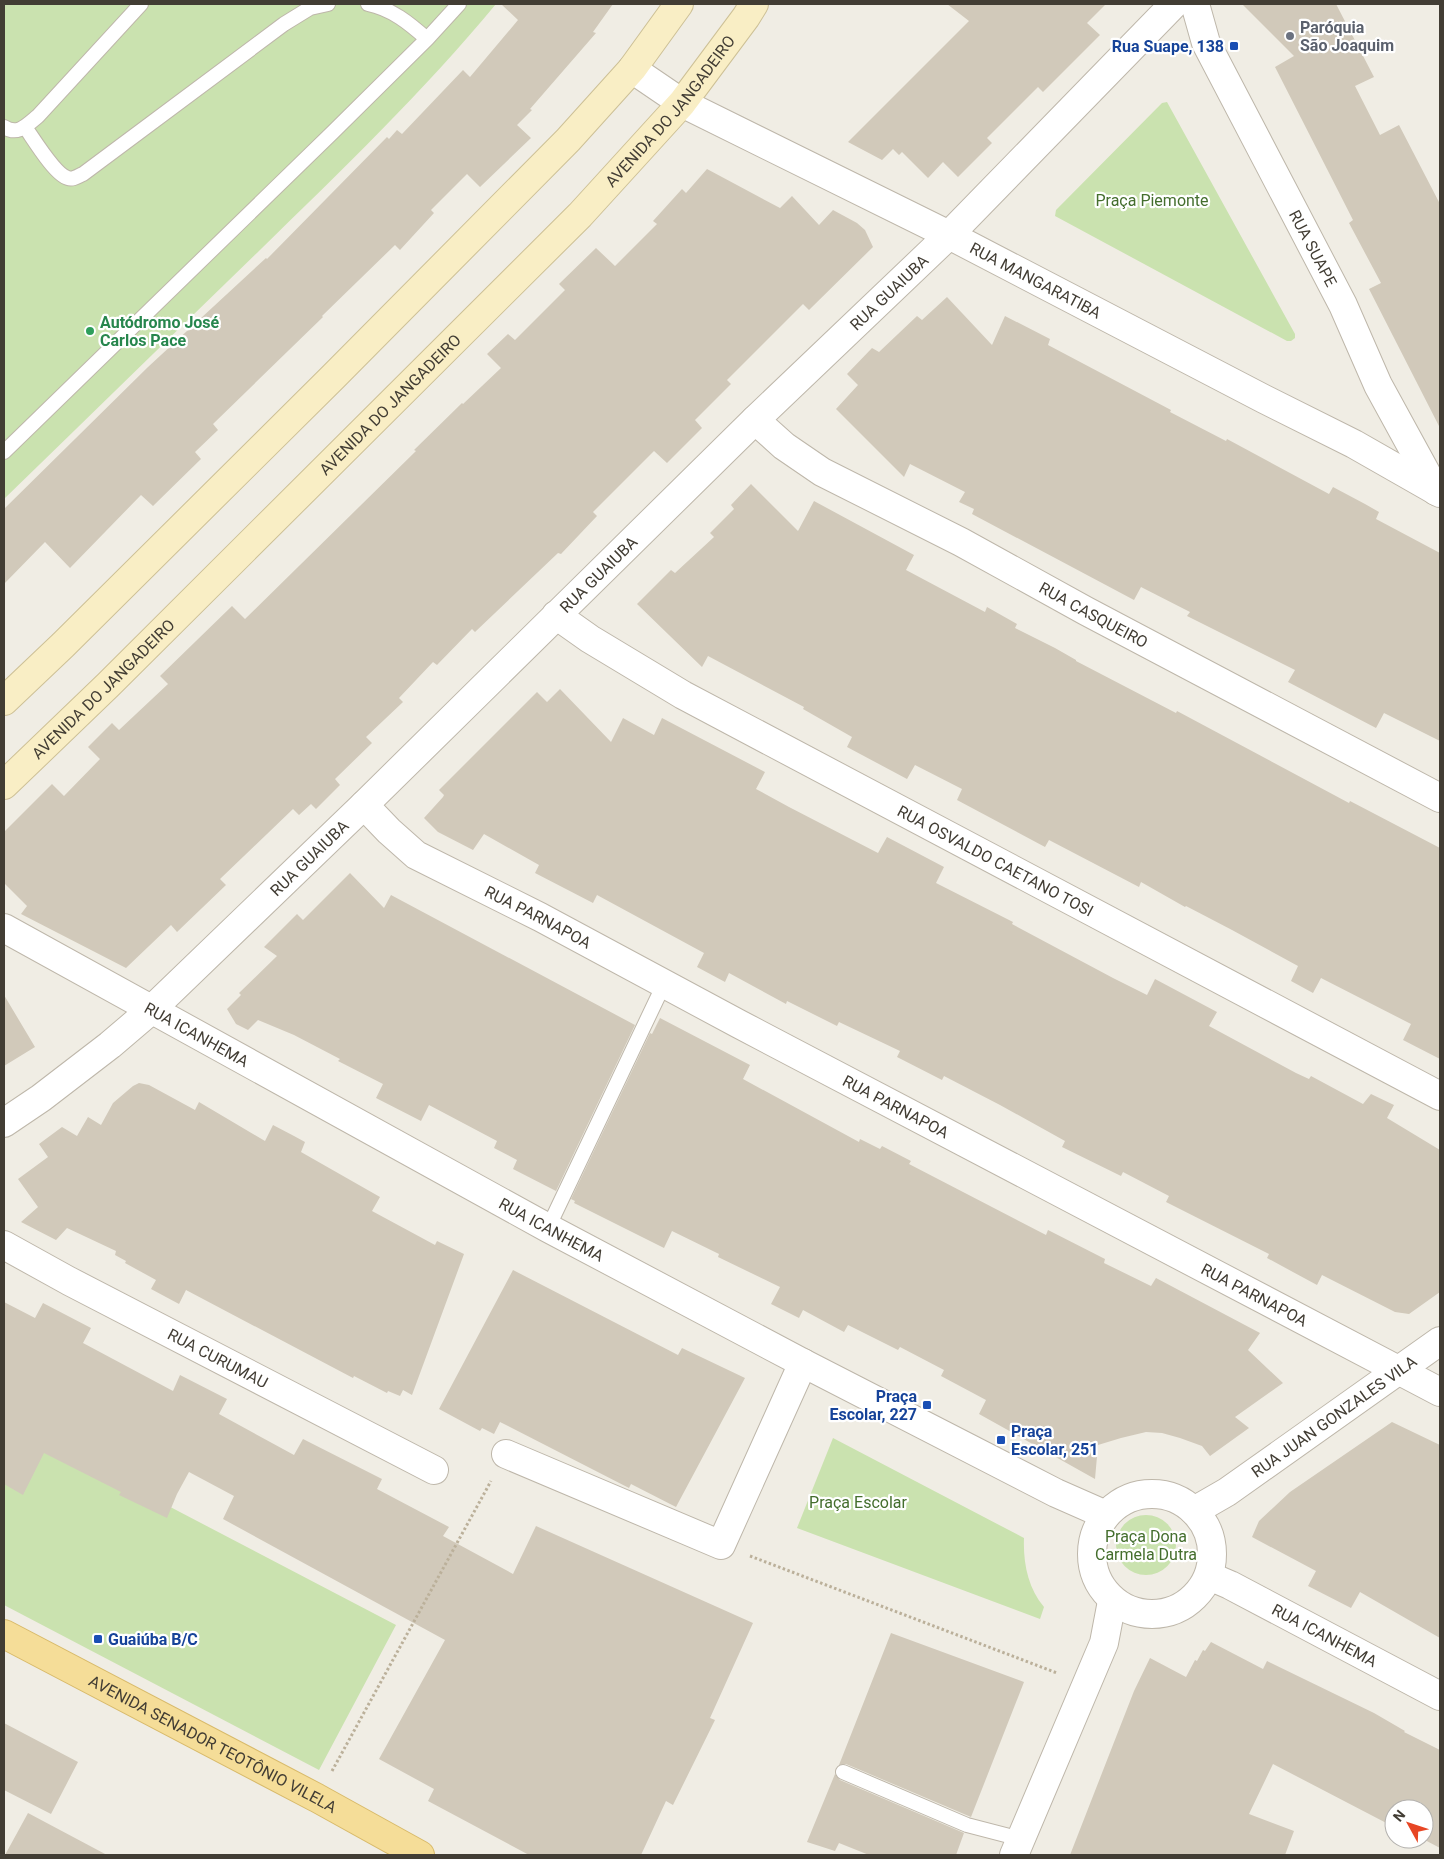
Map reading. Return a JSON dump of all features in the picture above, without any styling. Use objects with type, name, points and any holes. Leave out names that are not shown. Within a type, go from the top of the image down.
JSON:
[{"type":"main road","name":"AVENIDA SENADOR TEOTÔNIO VILELA","points":[[4,1634],[317,1798],[420,1855]]},
{"type":"street","points":[[4,701],[334,376],[568,140],[632,69],[679,4]]},
{"type":"street","name":"AVENIDA DO JANGADEIRO","points":[[4,785],[108,685],[580,216],[682,103],[754,4]]},
{"type":"street","name":"RUA GUAIUBA","points":[[4,1123],[110,1045],[151,1010],[364,805],[755,420],[949,235],[1174,4]]},
{"type":"street","name":"RUA SUAPE","points":[[1195,4],[1206,43],[1343,305],[1378,385],[1438,492]]},
{"type":"street","name":"RUA MANGARATIBA","points":[[632,69],[682,103],[949,235],[1354,444],[1438,492]]},
{"type":"street","name":"RUA CASQUEIRO","points":[[755,420],[784,446],[822,472],[961,542],[1440,798]]},
{"type":"street","name":"RUA OSVALDO CAETANO TOSI","points":[[556,615],[590,639],[683,695],[1440,1096]]},
{"type":"street","name":"RUA PARNAPOA","points":[[364,805],[416,855],[540,917],[1440,1392]]},
{"type":"street","name":"RUA ICANHEMA","points":[[4,928],[548,1228],[803,1363],[1056,1493],[1106,1515]]},
{"type":"street","name":"RUA CURUMAU","points":[[4,1245],[69,1281],[434,1470]]},
{"type":"street","name":"RUA JUAN GONZALES VILA","points":[[1194,1511],[1227,1492],[1440,1341]]},
{"type":"street","points":[[506,1454],[721,1545],[803,1363]]},
{"type":"street","points":[[1209,1534],[1227,1492]]},
{"type":"street","points":[[1150,1494],[1166,1495],[1181,1501],[1194,1511],[1203,1522],[1209,1534],[1212,1548],[1209,1576],[1199,1592],[1184,1605],[1167,1613],[1148,1615],[1129,1611],[1112,1601],[1100,1586],[1093,1568],[1091,1549],[1096,1531],[1106,1515],[1118,1504],[1133,1497],[1150,1494]]},
{"type":"street","name":"RUA ICANHEMA","points":[[1209,1576],[1230,1585],[1440,1696]]},
{"type":"street","points":[[1018,1847],[1104,1644],[1112,1601]]},
{"type":"street","points":[[1104,1644],[1148,1615]]},
{"type":"lane","points":[[4,127],[10,131],[17,131],[38,116],[141,4]]},
{"type":"lane","points":[[25,127],[57,170],[67,178],[83,174],[284,24],[310,8],[328,4]]},
{"type":"lane","points":[[368,4],[393,12],[427,39]]},
{"type":"lane","points":[[4,452],[333,132],[427,39],[459,4]]},
{"type":"lane","points":[[548,1228],[664,984]]},
{"type":"lane","points":[[843,1772],[1018,1847]]},
{"type":"path","points":[[317,1798],[506,1454]]},
{"type":"path","points":[[721,1545],[1086,1684]]},
{"type":"green space","name":"Autódromo José Carlos Pace","points":[[4,4],[496,4],[440,68],[352,160],[4,499]]},
{"type":"green space","name":"Praça Piemonte","points":[[1167,102],[1295,334],[1295,338],[1291,341],[1287,341],[1055,216],[1056,210],[1162,103]]},
{"type":"green space","points":[[25,1431],[396,1625],[319,1770],[4,1605],[4,1471]]},
{"type":"green space","name":"Praça Escolar","points":[[833,1438],[1024,1538],[1024,1557],[1030,1583],[1044,1607],[1040,1619],[797,1528]]},
{"type":"green space","name":"Praça Dona Carmela Dutra","points":[[1146,1515],[1163,1520],[1171,1528],[1176,1545],[1171,1562],[1163,1570],[1146,1575],[1129,1570],[1121,1562],[1116,1545],[1121,1528],[1129,1520]]},
{"type":"building","points":[[501,4],[613,4],[593,32],[596,33],[530,109],[532,110],[517,125],[531,138],[480,187],[467,174],[431,210],[434,213],[400,250],[395,245],[213,424],[218,430],[195,452],[201,459],[153,506],[141,495],[70,568],[45,542],[4,584],[4,509],[148,367],[267,259],[387,137],[389,139],[397,130],[402,134],[463,70],[470,77],[518,20]]},
{"type":"building","points":[[947,4],[1106,4],[1087,23],[1100,35],[1043,92],[1038,87],[987,138],[992,143],[958,177],[943,162],[928,178],[902,152],[899,155],[893,149],[882,160],[848,142],[969,21]]},
{"type":"building","points":[[1242,4],[1336,4],[1374,77],[1355,86],[1380,135],[1399,125],[1440,204],[1440,428],[1369,289],[1381,283],[1349,223],[1353,220],[1275,67],[1294,56]]},
{"type":"building","points":[[707,169],[780,208],[792,196],[819,225],[833,210],[857,223],[865,230],[873,247],[809,310],[803,304],[727,380],[731,384],[695,420],[702,428],[667,463],[654,451],[593,512],[597,516],[561,554],[558,553],[475,632],[472,629],[437,665],[433,662],[399,698],[403,702],[366,737],[372,743],[335,779],[340,785],[316,809],[311,804],[299,815],[293,809],[220,879],[226,885],[177,932],[171,925],[126,968],[21,914],[27,906],[4,883],[4,832],[52,784],[64,796],[100,759],[88,747],[112,723],[119,730],[168,684],[160,676],[232,606],[245,619],[416,451],[414,450],[501,368],[487,354],[508,334],[515,340],[565,290],[559,284],[596,248],[615,266],[657,224],[653,221],[682,189],[686,193]]},
{"type":"building","points":[[947,297],[992,345],[1005,316],[1050,339],[1048,345],[1171,410],[1170,412],[1226,441],[1227,439],[1329,494],[1333,487],[1365,504],[1379,512],[1376,519],[1440,553],[1440,741],[1384,713],[1376,728],[1288,682],[1295,670],[1187,616],[1190,612],[1141,587],[1134,600],[972,514],[974,509],[959,502],[965,492],[910,464],[904,477],[836,409],[858,385],[847,374],[872,348],[879,352],[917,316],[922,320]]},
{"type":"building","points":[[751,484],[798,531],[814,501],[914,555],[906,570],[985,612],[987,607],[1017,624],[1015,628],[1076,661],[1176,713],[1177,711],[1349,803],[1350,801],[1440,848],[1440,1059],[1403,1040],[1411,1024],[1321,978],[1313,993],[1291,981],[1298,966],[1232,930],[1185,907],[1141,882],[1139,887],[1049,840],[1045,847],[957,800],[962,789],[915,765],[907,779],[847,747],[852,737],[803,709],[804,707],[708,656],[702,667],[637,604],[671,570],[675,573],[714,537],[710,533],[734,509],[731,505]]},
{"type":"building","points":[[560,689],[611,742],[623,718],[654,735],[662,718],[765,772],[756,789],[789,807],[878,853],[887,837],[944,867],[936,883],[1013,922],[1012,924],[1113,978],[1147,995],[1155,979],[1217,1012],[1209,1026],[1296,1073],[1309,1079],[1311,1076],[1363,1104],[1371,1094],[1394,1105],[1387,1118],[1440,1150],[1440,1292],[1409,1314],[1395,1312],[1322,1275],[1317,1285],[1267,1258],[1269,1254],[1166,1202],[1169,1196],[1123,1172],[1121,1176],[1062,1147],[1065,1141],[1000,1105],[944,1076],[942,1080],[897,1057],[900,1051],[839,1022],[837,1026],[787,1001],[786,1004],[729,973],[725,982],[697,967],[704,953],[597,895],[593,903],[535,873],[539,865],[484,834],[473,850],[438,832],[424,818],[443,797],[444,795],[439,790],[537,692],[547,702]]},
{"type":"building","points":[[350,873],[384,908],[391,895],[635,1025],[556,1191],[513,1169],[517,1160],[494,1148],[497,1141],[429,1105],[421,1121],[376,1098],[383,1084],[338,1061],[340,1059],[294,1035],[258,1020],[248,1030],[236,1024],[227,1009],[241,995],[239,993],[277,956],[264,947],[297,914],[303,920]]},
{"type":"building","points":[[4,995],[35,1047],[4,1066]]},
{"type":"building","points":[[660,1018],[750,1065],[743,1079],[859,1142],[860,1139],[880,1149],[882,1146],[911,1161],[909,1164],[1046,1235],[1048,1230],[1105,1259],[1104,1263],[1151,1286],[1156,1278],[1260,1333],[1248,1350],[1283,1383],[1235,1417],[1249,1428],[1210,1456],[1202,1446],[1162,1433],[1146,1432],[1098,1445],[1095,1479],[979,1414],[986,1400],[941,1376],[944,1370],[900,1347],[898,1350],[848,1325],[844,1332],[803,1310],[799,1318],[771,1304],[780,1287],[718,1257],[719,1254],[672,1231],[664,1248],[574,1203],[575,1201],[571,1199],[650,1033],[652,1034]]},
{"type":"building","points":[[139,1083],[149,1085],[195,1110],[199,1102],[265,1141],[273,1125],[294,1136],[305,1142],[301,1152],[380,1197],[372,1211],[435,1245],[437,1241],[464,1254],[412,1395],[403,1390],[400,1396],[388,1391],[387,1393],[354,1376],[353,1378],[186,1290],[179,1304],[151,1289],[156,1280],[125,1263],[126,1261],[115,1255],[116,1251],[67,1228],[56,1240],[21,1222],[38,1207],[18,1179],[48,1157],[39,1144],[62,1127],[77,1136],[88,1117],[101,1125],[113,1103]]},
{"type":"building","points":[[513,1270],[678,1355],[682,1348],[745,1378],[676,1507],[631,1484],[629,1488],[500,1422],[494,1434],[482,1428],[480,1431],[439,1409]]},
{"type":"building","points":[[4,1302],[35,1318],[43,1303],[91,1328],[83,1343],[173,1391],[180,1375],[227,1399],[219,1414],[294,1455],[303,1439],[382,1479],[377,1489],[449,1527],[443,1536],[513,1574],[536,1526],[753,1623],[710,1718],[715,1720],[673,1805],[666,1801],[641,1855],[529,1855],[428,1801],[434,1789],[379,1759],[445,1640],[223,1519],[234,1496],[189,1472],[167,1518],[119,1495],[121,1492],[44,1453],[23,1495],[4,1484]]},
{"type":"building","points":[[1392,1422],[1440,1445],[1440,1638],[1360,1592],[1351,1608],[1308,1586],[1316,1571],[1252,1537],[1259,1521],[1290,1492]]},
{"type":"building","points":[[891,1633],[1024,1682],[971,1817],[846,1764],[839,1765]]},
{"type":"building","points":[[1211,1642],[1263,1669],[1267,1661],[1374,1713],[1404,1732],[1440,1750],[1440,1848],[1434,1845],[1434,1799],[1384,1799],[1384,1822],[1273,1764],[1249,1814],[1294,1831],[1285,1855],[1070,1855],[1134,1691],[1150,1658],[1186,1677],[1195,1660],[1197,1661],[1203,1650],[1205,1651]]},
{"type":"building","points":[[4,1723],[78,1762],[51,1814],[4,1790]]},
{"type":"building","points":[[835,1774],[840,1780],[964,1833],[956,1855],[869,1855],[839,1843],[835,1851],[807,1842]]},
{"type":"building","points":[[28,1813],[107,1855],[5,1855]]},
{"type":"place","name":"Paróquia São Joaquim","points":[[1290,36]]},
{"type":"place","name":"Rua Suape, 138","points":[[1234,46]]},
{"type":"place","name":"Autódromo José Carlos Pace","points":[[90,331]]},
{"type":"place","name":"Praça Escolar, 227","points":[[927,1405]]},
{"type":"place","name":"Praça Escolar, 251","points":[[1001,1440]]},
{"type":"place","name":"Guaiúba B/C","points":[[98,1639]]}]
